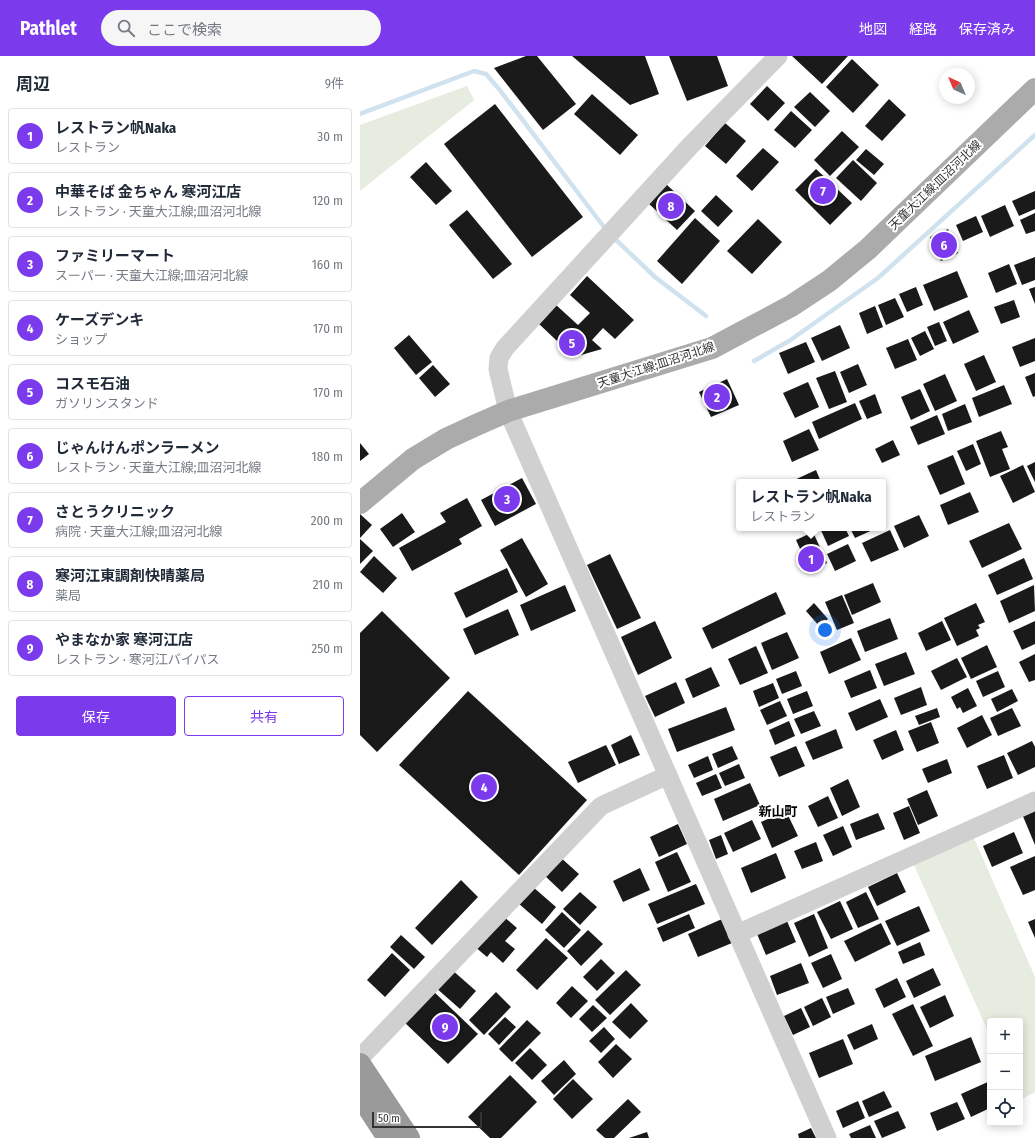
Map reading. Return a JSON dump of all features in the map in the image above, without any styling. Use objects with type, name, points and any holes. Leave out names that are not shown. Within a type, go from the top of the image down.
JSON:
[{"type":"highway","points":[[360,1064],[409,1138]]},
{"type":"highway","points":[[360,1095],[388,1138]]},
{"type":"main road","name":"天童大江線;皿沼河北線","points":[[360,503],[413,458],[446,439],[508,411],[712,348],[791,306],[829,280],[868,249],[1035,89]]},
{"type":"street","points":[[778,56],[690,146],[505,348],[499,358],[498,369],[508,411],[668,775],[736,934],[827,1138]]},
{"type":"street","points":[[360,1058],[601,806],[668,775]]},
{"type":"street","points":[[736,934],[1035,802]]},
{"type":"shaded area","points":[[467,86],[474,100],[360,191],[360,125]]},
{"type":"shaded area","points":[[974,838],[1035,977],[1035,1092],[1023,1098],[1023,1018],[987,1018],[987,1029],[914,865]]},
{"type":"building","points":[[526,56],[537,56],[576,104],[543,130],[494,68]]},
{"type":"building","points":[[572,56],[645,56],[659,94],[630,105]]},
{"type":"building","points":[[669,56],[717,56],[728,86],[687,101]]},
{"type":"building","points":[[792,56],[848,56],[822,84]]},
{"type":"building","points":[[852,59],[879,85],[853,113],[826,87]]},
{"type":"building","points":[[767,86],[785,103],[768,121],[750,104]]},
{"type":"building","points":[[810,92],[830,111],[815,127],[794,107]]},
{"type":"building","points":[[592,94],[638,135],[620,155],[574,114]]},
{"type":"building","points":[[889,99],[906,115],[882,141],[865,126]]},
{"type":"building","points":[[495,104],[583,217],[532,257],[444,144]]},
{"type":"building","points":[[791,111],[812,130],[795,148],[774,130]]},
{"type":"building","points":[[725,123],[746,141],[726,164],[705,146]]},
{"type":"building","points":[[842,131],[859,147],[830,176],[814,160]]},
{"type":"building","points":[[763,148],[779,162],[752,191],[736,176]]},
{"type":"building","points":[[866,149],[884,164],[874,175],[856,160]]},
{"type":"building","points":[[853,160],[877,183],[861,201],[836,178]]},
{"type":"building","points":[[426,162],[452,191],[436,205],[410,177]]},
{"type":"building","points":[[816,169],[852,203],[830,225],[795,190]]},
{"type":"building","points":[[666,184],[695,211],[677,230],[648,203]]},
{"type":"building","points":[[1035,191],[1035,209],[1019,216],[1012,201]]},
{"type":"building","points":[[716,195],[733,211],[718,227],[701,211]]},
{"type":"building","points":[[1005,205],[1014,226],[990,237],[981,216]]},
{"type":"building","points":[[467,210],[512,264],[493,279],[449,225]]},
{"type":"building","points":[[1035,213],[1035,231],[1026,234],[1020,220]]},
{"type":"building","points":[[976,216],[983,232],[963,241],[956,225]]},
{"type":"building","points":[[695,218],[720,241],[682,284],[657,261]]},
{"type":"building","points":[[758,219],[782,242],[752,274],[727,251]]},
{"type":"building","points":[[948,229],[958,253],[941,261],[930,237]]},
{"type":"building","points":[[1035,257],[1035,280],[1022,285],[1014,265]]},
{"type":"building","points":[[1009,264],[1017,284],[996,293],[988,273]]},
{"type":"building","points":[[957,271],[968,297],[934,311],[923,285]]},
{"type":"building","points":[[587,276],[634,320],[615,339],[603,328],[592,340],[602,349],[574,357],[538,323],[555,304],[578,325],[590,313],[570,295]]},
{"type":"building","points":[[916,287],[923,305],[907,312],[899,294]]},
{"type":"building","points":[[1035,287],[1035,304],[1029,289]]},
{"type":"building","points":[[895,298],[904,317],[886,325],[878,305]]},
{"type":"building","points":[[1014,300],[1020,317],[1001,324],[994,307]]},
{"type":"building","points":[[875,306],[883,327],[867,334],[859,313]]},
{"type":"building","points":[[969,310],[979,332],[953,344],[943,322]]},
{"type":"building","points":[[939,322],[947,341],[935,346],[927,327]]},
{"type":"building","points":[[840,325],[850,348],[822,361],[811,338]]},
{"type":"building","points":[[925,331],[934,349],[920,356],[911,338]]},
{"type":"building","points":[[409,335],[432,362],[416,375],[394,348]]},
{"type":"building","points":[[1035,338],[1035,361],[1020,367],[1012,347]]},
{"type":"building","points":[[908,339],[917,360],[895,369],[886,348]]},
{"type":"building","points":[[806,342],[815,362],[788,374],[779,353]]},
{"type":"building","points":[[984,355],[996,382],[976,391],[964,364]]},
{"type":"building","points":[[858,364],[867,385],[849,393],[840,372]]},
{"type":"building","points":[[433,365],[450,384],[435,397],[419,378]]},
{"type":"building","points":[[835,371],[847,402],[829,409],[816,378]]},
{"type":"building","points":[[1035,373],[1035,396],[1033,397],[1025,377]]},
{"type":"building","points":[[945,374],[957,401],[935,411],[923,384]]},
{"type":"building","points":[[727,379],[739,405],[711,417],[699,392]]},
{"type":"building","points":[[808,382],[819,407],[795,418],[783,393]]},
{"type":"building","points":[[1004,385],[1012,404],[979,417],[972,398]]},
{"type":"building","points":[[920,389],[930,411],[911,420],[901,397]]},
{"type":"building","points":[[875,394],[882,413],[867,419],[859,401]]},
{"type":"building","points":[[855,403],[862,419],[819,439],[812,422]]},
{"type":"building","points":[[965,404],[972,422],[948,431],[942,414]]},
{"type":"building","points":[[937,415],[945,434],[918,445],[910,427]]},
{"type":"building","points":[[809,429],[819,450],[792,462],[783,441]]},
{"type":"building","points":[[1001,431],[1008,447],[1002,449],[1010,469],[990,477],[976,441]]},
{"type":"building","points":[[893,440],[900,455],[882,463],[875,449]]},
{"type":"building","points":[[360,443],[369,454],[360,461]]},
{"type":"building","points":[[973,444],[981,464],[966,471],[957,451]]},
{"type":"building","points":[[953,455],[965,484],[940,495],[927,466]]},
{"type":"building","points":[[1035,462],[1035,482],[1027,466]]},
{"type":"building","points":[[1023,465],[1035,492],[1013,503],[1000,476]]},
{"type":"building","points":[[816,470],[820,479],[796,479]]},
{"type":"building","points":[[522,478],[536,504],[495,526],[481,500]]},
{"type":"building","points":[[970,492],[979,512],[948,525],[940,505]]},
{"type":"building","points":[[467,498],[482,526],[459,539],[462,544],[412,571],[399,548],[446,522],[440,513]]},
{"type":"building","points":[[402,513],[415,532],[393,547],[380,529]]},
{"type":"building","points":[[360,514],[372,525],[360,538]]},
{"type":"building","points":[[919,515],[929,536],[904,548],[894,526]]},
{"type":"building","points":[[1009,523],[1022,549],[982,568],[969,541]]},
{"type":"building","points":[[890,530],[899,550],[871,562],[862,543]]},
{"type":"building","points":[[821,531],[846,531],[849,536],[828,546]]},
{"type":"building","points":[[852,531],[870,531],[855,538]]},
{"type":"building","points":[[813,532],[827,563],[810,571],[796,540]]},
{"type":"building","points":[[522,538],[548,584],[526,597],[500,550]]},
{"type":"building","points":[[360,539],[373,551],[360,564]]},
{"type":"building","points":[[848,544],[856,561],[835,571],[827,554]]},
{"type":"building","points":[[610,554],[641,618],[617,629],[587,565]]},
{"type":"building","points":[[374,556],[397,578],[383,593],[360,572]]},
{"type":"building","points":[[1024,558],[1033,579],[997,595],[988,575]]},
{"type":"building","points":[[507,568],[518,592],[466,618],[454,593]]},
{"type":"building","points":[[873,583],[881,602],[852,615],[844,595]]},
{"type":"building","points":[[565,585],[576,611],[531,631],[520,605]]},
{"type":"building","points":[[1034,585],[1035,611],[1009,623],[1000,601]]},
{"type":"building","points":[[776,592],[786,614],[712,649],[702,628]]},
{"type":"building","points":[[842,595],[854,623],[837,630],[825,602]]},
{"type":"building","points":[[814,603],[828,619],[820,627],[806,611]]},
{"type":"building","points":[[976,603],[985,622],[978,625],[980,628],[976,630],[979,636],[957,646],[944,618]]},
{"type":"building","points":[[508,609],[519,635],[475,655],[463,629]]},
{"type":"building","points":[[382,611],[450,678],[377,752],[360,735],[360,633]]},
{"type":"building","points":[[890,618],[898,639],[865,652],[857,631]]},
{"type":"building","points":[[655,621],[672,658],[638,675],[621,637]]},
{"type":"building","points":[[942,621],[951,640],[926,651],[918,633]]},
{"type":"building","points":[[1035,621],[1035,644],[1022,650],[1013,631]]},
{"type":"building","points":[[787,632],[799,658],[772,670],[761,643]]},
{"type":"building","points":[[851,638],[861,660],[829,674],[820,652]]},
{"type":"building","points":[[987,645],[997,667],[971,679],[961,658]]},
{"type":"building","points":[[756,646],[768,673],[740,685],[728,659]]},
{"type":"building","points":[[906,652],[915,674],[884,686],[875,664]]},
{"type":"building","points":[[1035,654],[1035,680],[1029,682],[1019,662]]},
{"type":"building","points":[[957,658],[967,677],[941,690],[931,671]]},
{"type":"building","points":[[711,667],[720,686],[693,698],[685,679]]},
{"type":"building","points":[[870,670],[877,688],[851,698],[844,681]]},
{"type":"building","points":[[796,671],[802,686],[782,694],[776,679]]},
{"type":"building","points":[[998,671],[1005,687],[983,697],[976,681]]},
{"type":"building","points":[[676,682],[685,703],[655,717],[645,696]]},
{"type":"building","points":[[773,683],[779,698],[759,707],[753,691]]},
{"type":"building","points":[[921,687],[927,705],[901,715],[894,698]]},
{"type":"building","points":[[968,688],[977,706],[963,713],[960,707],[957,709],[951,697]]},
{"type":"building","points":[[1012,689],[1018,701],[997,712],[991,699]]},
{"type":"building","points":[[468,691],[587,800],[519,875],[399,765]]},
{"type":"building","points":[[807,691],[813,706],[793,714],[787,699]]},
{"type":"building","points":[[880,699],[888,717],[856,731],[848,713]]},
{"type":"building","points":[[780,701],[787,716],[767,725],[760,710]]},
{"type":"building","points":[[726,707],[735,730],[677,752],[668,729]]},
{"type":"building","points":[[937,708],[940,717],[919,725],[915,716]]},
{"type":"building","points":[[1012,708],[1021,726],[998,736],[990,718]]},
{"type":"building","points":[[814,711],[821,726],[801,734],[794,719]]},
{"type":"building","points":[[982,715],[992,735],[967,748],[957,728]]},
{"type":"building","points":[[789,721],[795,736],[775,745],[769,730]]},
{"type":"building","points":[[931,722],[939,743],[917,752],[908,731]]},
{"type":"building","points":[[836,729],[843,748],[813,760],[805,742]]},
{"type":"building","points":[[896,730],[904,750],[882,760],[873,740]]},
{"type":"building","points":[[631,735],[640,755],[619,764],[611,745]]},
{"type":"building","points":[[1032,741],[1035,747],[1035,767],[1018,775],[1007,753]]},
{"type":"building","points":[[606,745],[616,765],[578,783],[568,762]]},
{"type":"building","points":[[732,746],[738,759],[718,768],[712,754]]},
{"type":"building","points":[[796,746],[805,766],[779,777],[770,757]]},
{"type":"building","points":[[1004,755],[1013,778],[987,789],[977,766]]},
{"type":"building","points":[[708,756],[713,770],[694,778],[688,765]]},
{"type":"building","points":[[947,759],[952,773],[928,783],[922,769]]},
{"type":"building","points":[[739,764],[745,778],[725,786],[719,773]]},
{"type":"building","points":[[716,774],[722,788],[702,796],[696,783]]},
{"type":"building","points":[[848,779],[860,807],[842,816],[830,788]]},
{"type":"building","points":[[750,783],[760,805],[723,821],[714,799]]},
{"type":"building","points":[[927,790],[938,816],[918,825],[907,799]]},
{"type":"building","points":[[828,796],[838,818],[818,827],[808,806]]},
{"type":"building","points":[[909,806],[920,833],[904,840],[893,813]]},
{"type":"building","points":[[1035,809],[1035,845],[1022,814]]},
{"type":"building","points":[[786,811],[798,836],[772,848],[761,822]]},
{"type":"building","points":[[878,813],[885,829],[856,840],[850,824]]},
{"type":"building","points":[[752,820],[761,839],[733,852],[724,833]]},
{"type":"building","points":[[678,824],[687,844],[659,857],[650,837]]},
{"type":"building","points":[[843,826],[852,847],[833,856],[823,835]]},
{"type":"building","points":[[1014,832],[1023,853],[992,867],[983,846]]},
{"type":"building","points":[[721,835],[728,854],[716,859],[709,840]]},
{"type":"building","points":[[816,842],[823,861],[802,869],[794,851]]},
{"type":"building","points":[[677,852],[691,882],[668,892],[655,862]]},
{"type":"building","points":[[776,853],[786,878],[751,893],[741,868]]},
{"type":"building","points":[[1035,856],[1035,890],[1023,895],[1010,867]]},
{"type":"building","points":[[560,857],[579,874],[562,892],[544,875]]},
{"type":"building","points":[[640,868],[650,890],[623,902],[613,881]]},
{"type":"building","points":[[897,873],[906,892],[877,906],[868,887]]},
{"type":"building","points":[[461,880],[478,897],[432,945],[415,928]]},
{"type":"building","points":[[696,884],[705,904],[657,924],[648,904]]},
{"type":"building","points":[[533,887],[556,907],[542,924],[518,903]]},
{"type":"building","points":[[580,892],[597,907],[580,925],[563,909]]},
{"type":"building","points":[[866,892],[879,919],[858,928],[846,902]]},
{"type":"building","points":[[840,901],[853,929],[831,939],[817,912]]},
{"type":"building","points":[[919,906],[930,931],[897,946],[885,921]]},
{"type":"building","points":[[562,912],[581,930],[564,948],[545,930]]},
{"type":"building","points":[[689,914],[695,928],[663,942],[657,928]]},
{"type":"building","points":[[814,914],[828,948],[809,957],[794,923]]},
{"type":"building","points":[[502,915],[517,928],[505,941],[515,949],[503,963],[491,952],[487,957],[474,946]]},
{"type":"building","points":[[722,919],[732,943],[698,957],[688,934]]},
{"type":"building","points":[[1035,919],[1035,938],[1028,922]]},
{"type":"building","points":[[787,921],[796,942],[766,955],[757,934]]},
{"type":"building","points":[[881,923],[891,944],[855,962],[844,941]]},
{"type":"building","points":[[588,930],[603,944],[581,966],[567,951]]},
{"type":"building","points":[[401,935],[425,957],[414,969],[390,947]]},
{"type":"building","points":[[546,938],[568,958],[537,990],[516,970]]},
{"type":"building","points":[[920,942],[925,955],[903,964],[898,952]]},
{"type":"building","points":[[392,953],[410,970],[385,997],[367,980]]},
{"type":"building","points":[[831,954],[842,979],[823,988],[811,963]]},
{"type":"building","points":[[601,959],[615,973],[597,991],[583,977]]},
{"type":"building","points":[[801,963],[809,983],[777,995],[770,976]]},
{"type":"building","points":[[933,968],[941,985],[914,998],[906,981]]},
{"type":"building","points":[[451,969],[476,991],[460,1009],[435,987]]},
{"type":"building","points":[[626,970],[641,985],[610,1015],[595,1000]]},
{"type":"building","points":[[897,978],[906,997],[884,1008],[875,989]]},
{"type":"building","points":[[572,986],[588,1001],[571,1018],[556,1003]]},
{"type":"building","points":[[848,988],[855,1004],[833,1014],[826,997]]},
{"type":"building","points":[[432,990],[478,1034],[448,1064],[403,1021]]},
{"type":"building","points":[[496,992],[511,1007],[484,1035],[469,1020]]},
{"type":"building","points":[[945,995],[954,1016],[930,1028],[920,1007]]},
{"type":"building","points":[[822,998],[831,1017],[813,1026],[804,1007]]},
{"type":"building","points":[[631,1003],[648,1021],[630,1039],[612,1022]]},
{"type":"building","points":[[913,1004],[933,1046],[913,1056],[892,1014]]},
{"type":"building","points":[[593,1005],[607,1018],[592,1032],[579,1019]]},
{"type":"building","points":[[801,1008],[810,1027],[793,1035],[784,1016]]},
{"type":"building","points":[[505,1017],[516,1027],[499,1045],[488,1034]]},
{"type":"building","points":[[527,1020],[541,1033],[512,1062],[499,1049]]},
{"type":"building","points":[[872,1024],[878,1039],[854,1050],[847,1035]]},
{"type":"building","points":[[604,1027],[615,1039],[601,1053],[589,1041]]},
{"type":"building","points":[[971,1037],[981,1062],[935,1081],[925,1056]]},
{"type":"building","points":[[843,1039],[853,1064],[819,1078],[809,1053]]},
{"type":"building","points":[[616,1044],[632,1059],[613,1078],[598,1062]]},
{"type":"building","points":[[530,1048],[547,1065],[532,1080],[515,1063]]},
{"type":"building","points":[[564,1060],[576,1074],[554,1095],[541,1081]]},
{"type":"building","points":[[510,1075],[537,1102],[501,1138],[490,1138],[468,1117]]},
{"type":"building","points":[[573,1079],[593,1099],[572,1119],[553,1099]]},
{"type":"building","points":[[987,1082],[987,1109],[971,1117],[961,1094]]},
{"type":"building","points":[[884,1091],[892,1107],[869,1117],[862,1101]]},
{"type":"building","points":[[628,1099],[641,1112],[614,1138],[605,1138],[596,1130]]},
{"type":"building","points":[[858,1101],[865,1118],[843,1128],[836,1111]]},
{"type":"building","points":[[957,1102],[965,1119],[937,1131],[930,1113]]},
{"type":"building","points":[[898,1111],[906,1128],[882,1138],[874,1121]]},
{"type":"building","points":[[870,1125],[876,1138],[851,1138],[849,1134]]},
{"type":"building","points":[[811,1128],[816,1138],[799,1138],[798,1134]]},
{"type":"building","points":[[647,1132],[649,1138],[629,1138]]},
{"type":"waterway","points":[[360,114],[474,71],[486,74],[607,231]]},
{"type":"waterway","points":[[754,361],[789,341],[878,278],[1035,135]]},
{"type":"waterway","points":[[612,236],[655,277],[706,316]]},
{"type":"place","name":"さとうクリニック","points":[[823,191]]},
{"type":"place","name":"寒河江東調剤快晴薬局","points":[[671,206]]},
{"type":"place","name":"じゃんけんポンラーメン","points":[[944,245]]},
{"type":"place","name":"コスモ石油","points":[[572,343]]},
{"type":"place","name":"中華そば 金ちゃん 寒河江店","points":[[717,397]]},
{"type":"place","name":"ファミリーマート","points":[[507,499]]},
{"type":"place","name":"レストラン帆Naka","points":[[811,559]]},
{"type":"place","name":"ケーズデンキ","points":[[484,787]]},
{"type":"place","name":"やまなか家 寒河江店","points":[[445,1027]]},
{"type":"district","name":"新山町","points":[[778,811]]}]
